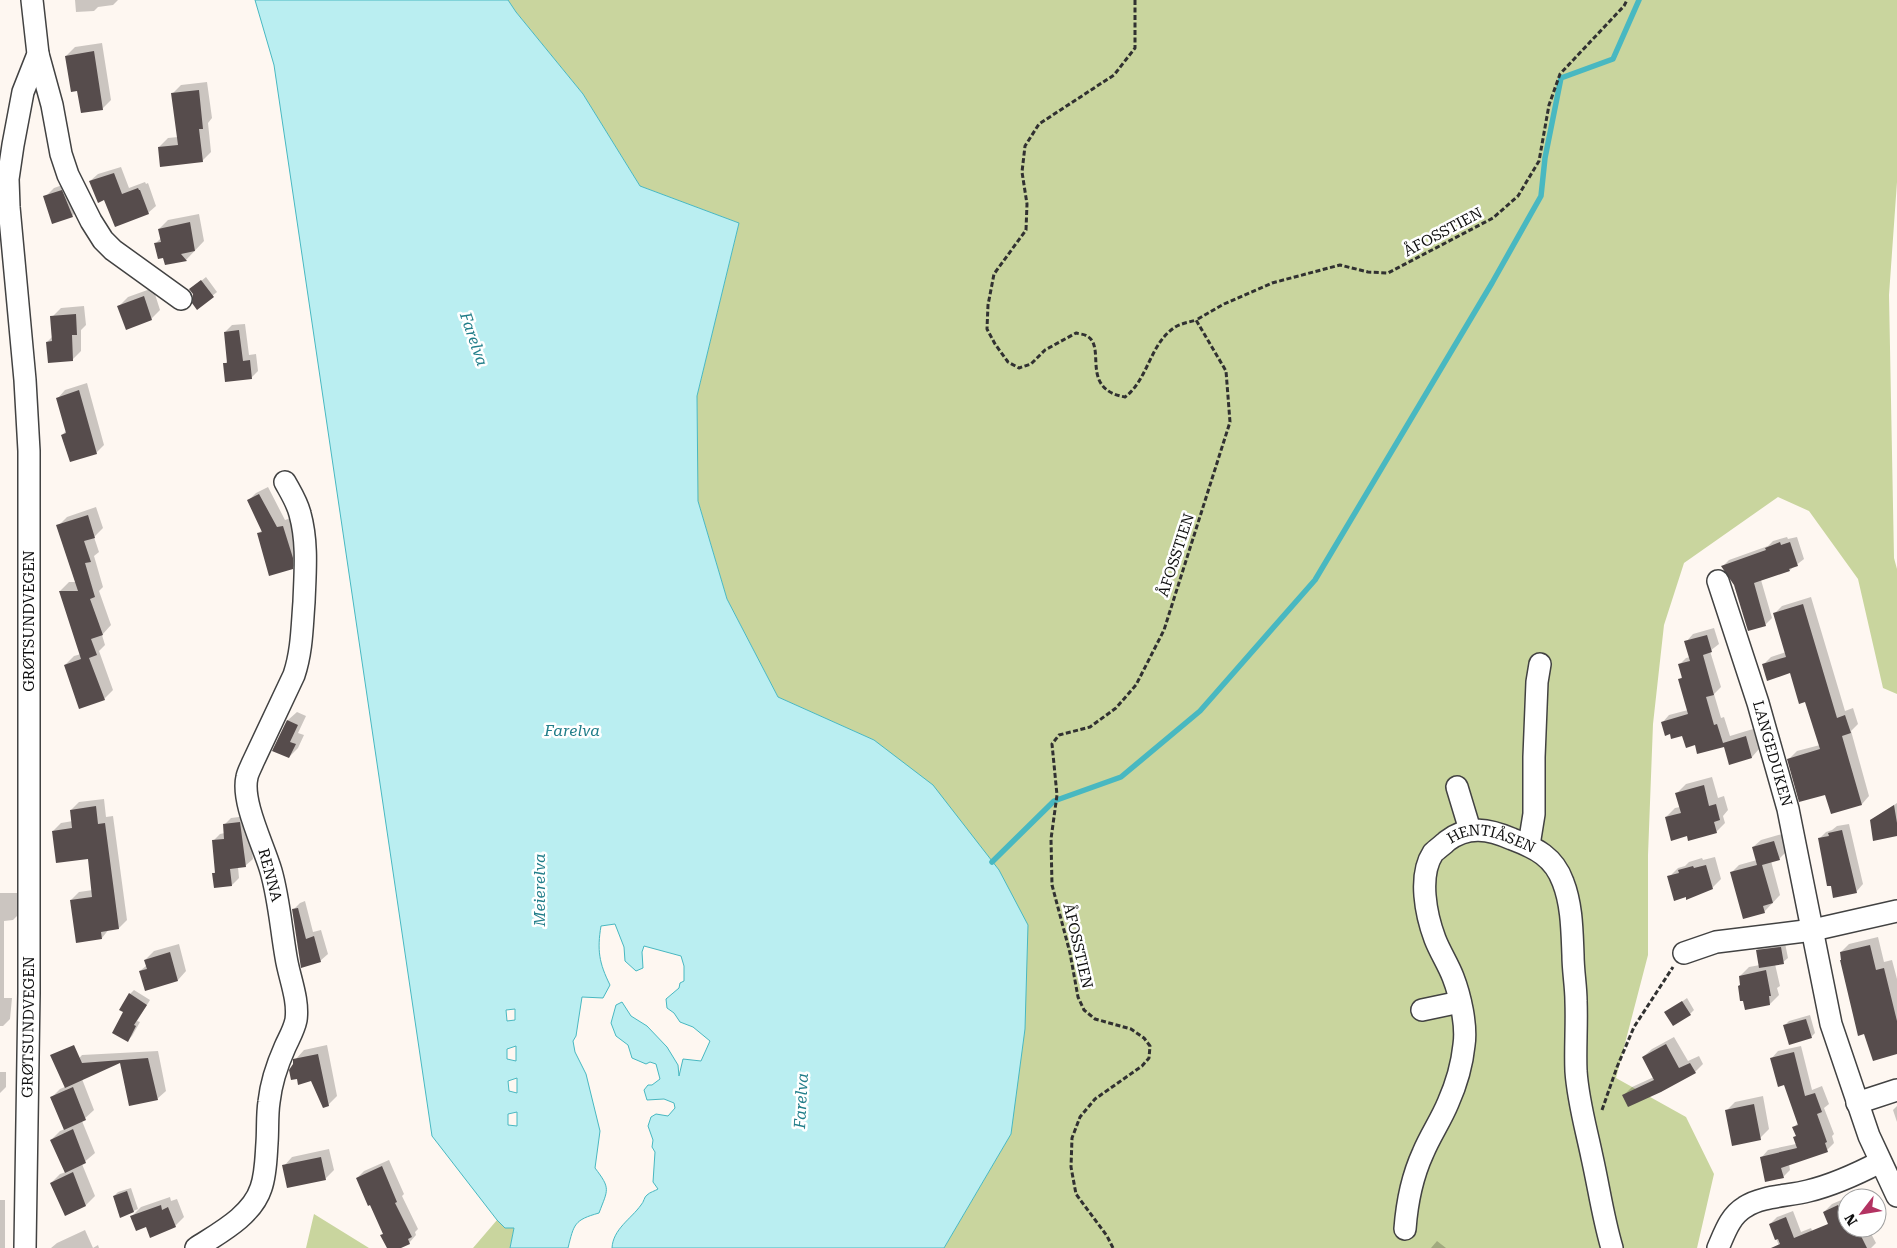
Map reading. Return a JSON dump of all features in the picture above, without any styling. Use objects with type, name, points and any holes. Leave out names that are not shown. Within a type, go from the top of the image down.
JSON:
[{"type":"street","name":"GRØTSUNDVEGEN","points":[[25,1248],[29,993],[29,451],[8,179],[23,92],[38,54],[32,0]]},
{"type":"street","points":[[38,54],[52,105],[61,154],[68,175],[91,221],[103,240],[113,250],[181,299]]},
{"type":"street","name":"RENNA","points":[[196,1248],[246,1212],[259,1195],[264,1171],[267,1116],[272,1084],[277,1065],[294,1031],[296,1018],[295,999],[274,885],[249,804],[247,790],[247,778],[252,762],[294,675],[302,642],[306,553],[301,515],[296,501],[285,482]]},
{"type":"street","name":"LANGEDUKEN","points":[[1718,581],[1758,703],[1783,792],[1813,930],[1819,970],[1832,1024],[1857,1103],[1880,1162],[1897,1196]]},
{"type":"street","points":[[1529,845],[1534,814],[1537,682],[1540,664]]},
{"type":"street","points":[[1458,787],[1470,830]]},
{"type":"street","name":"HENTIÅSEN","points":[[1405,1229],[1407,1205],[1414,1175],[1448,1104],[1460,1067],[1465,1042],[1460,1002],[1452,975],[1435,938],[1429,916],[1426,872],[1433,854],[1456,835],[1470,830],[1494,832],[1529,845],[1546,856],[1556,867],[1569,901],[1576,1002],[1576,1071],[1580,1108],[1612,1248]]},
{"type":"street","points":[[1684,953],[1702,946],[1732,939],[1813,930],[1897,911]]},
{"type":"street","points":[[1422,1010],[1460,1002]]},
{"type":"street","points":[[1857,1103],[1897,1090]]},
{"type":"street","points":[[1718,1248],[1728,1224],[1735,1214],[1746,1206],[1827,1186],[1880,1162]]},
{"type":"path","points":[[1135,0],[1135,48],[1114,75],[1039,124],[1025,146],[1022,172],[1027,204],[1026,230],[994,274],[988,305],[987,329],[1008,362],[1019,368],[1031,364],[1045,350],[1076,333],[1088,336],[1094,344],[1095,367],[1100,383],[1111,394],[1125,397],[1142,378],[1153,353],[1166,336],[1177,326],[1196,320]]},
{"type":"path","name":"ÅFOSSTIEN","points":[[1112,1248],[1107,1236],[1076,1194],[1071,1167],[1072,1138],[1080,1118],[1095,1099],[1142,1066],[1149,1058],[1150,1046],[1144,1038],[1131,1029],[1095,1019],[1084,1010],[1078,997],[1070,953],[1052,885],[1051,838],[1057,795],[1052,744],[1059,735],[1090,727],[1116,708],[1136,685],[1164,630],[1230,422],[1226,372],[1196,320],[1224,304],[1272,283],[1340,265],[1368,272],[1388,274],[1493,218],[1518,196],[1539,161],[1549,105],[1560,74],[1624,6],[1627,0]]},
{"type":"path","points":[[1602,1116],[1617,1067],[1634,1027],[1655,992],[1684,953]]},
{"type":"green space","points":[[508,0],[1897,0],[1897,182],[1889,295],[1894,558],[1897,569],[1897,694],[1883,688],[1858,579],[1809,511],[1778,497],[1684,563],[1664,625],[1653,724],[1648,855],[1648,955],[1616,1078],[1686,1117],[1714,1174],[1697,1248],[944,1248],[1011,1134],[999,870],[978,845],[874,740],[778,697],[727,599],[698,501],[697,396],[739,223],[640,186],[583,94]]},
{"type":"green space","points":[[314,1214],[369,1248],[306,1248]]},
{"type":"green space","points":[[497,1220],[505,1227],[514,1228],[510,1248],[473,1248]]},
{"type":"water","name":"Farelva","points":[[255,0],[508,0],[583,94],[640,186],[739,223],[697,396],[698,501],[727,599],[778,697],[874,740],[933,785],[999,870],[1028,925],[1025,1029],[1011,1134],[944,1248],[612,1248],[613,1241],[619,1230],[642,1204],[646,1196],[658,1189],[653,1182],[655,1152],[652,1147],[653,1140],[648,1126],[651,1117],[656,1114],[668,1116],[675,1108],[674,1103],[664,1099],[647,1100],[644,1090],[648,1085],[652,1085],[660,1079],[656,1064],[650,1062],[646,1064],[632,1058],[628,1045],[616,1036],[611,1023],[616,1005],[622,1002],[631,1016],[647,1026],[667,1047],[678,1065],[679,1076],[683,1059],[701,1061],[710,1041],[693,1027],[680,1022],[674,1013],[667,1008],[666,999],[684,981],[684,966],[681,956],[644,946],[642,952],[643,968],[636,971],[625,961],[624,947],[615,924],[601,926],[600,935],[600,956],[603,970],[610,985],[603,998],[582,997],[576,1036],[573,1041],[575,1052],[586,1074],[600,1131],[595,1168],[606,1185],[606,1194],[599,1213],[584,1218],[576,1224],[568,1248],[510,1248],[514,1228],[505,1228],[497,1220],[432,1136],[274,65]],"holes":[[[515,1009],[515,1020],[507,1021],[506,1010]],[[516,1046],[516,1061],[507,1059],[507,1049]],[[517,1078],[517,1093],[509,1091],[508,1081]],[[517,1112],[517,1126],[508,1125],[508,1114]]]},
{"type":"building","points":[[94,51],[103,110],[81,113],[77,91],[71,92],[65,56]]},
{"type":"building","points":[[199,90],[203,129],[199,129],[203,162],[160,167],[158,147],[178,145],[171,93]]},
{"type":"building","points":[[114,173],[122,194],[138,188],[140,190],[149,214],[115,227],[104,200],[98,203],[89,181]]},
{"type":"building","points":[[62,190],[73,217],[52,224],[43,196]]},
{"type":"building","points":[[190,222],[195,251],[181,254],[187,261],[165,265],[163,258],[158,259],[154,243],[161,242],[158,229]]},
{"type":"building","points":[[201,280],[214,297],[197,310],[192,303],[193,294],[189,289]]},
{"type":"building","points":[[144,296],[152,320],[126,330],[117,306]]},
{"type":"building","points":[[76,314],[77,335],[72,335],[73,361],[48,363],[46,342],[52,341],[50,316]]},
{"type":"building","points":[[239,330],[243,361],[250,360],[252,379],[225,382],[223,363],[227,363],[224,332]]},
{"type":"building","points":[[79,390],[97,454],[70,462],[61,435],[66,433],[56,398]]},
{"type":"building","points":[[259,494],[277,527],[283,526],[293,558],[293,569],[269,576],[257,533],[262,532],[247,500]]},
{"type":"building","points":[[88,515],[95,538],[84,541],[91,562],[85,563],[95,597],[90,599],[103,635],[91,639],[97,655],[89,658],[105,700],[79,709],[64,665],[81,659],[59,591],[78,591],[56,525]]},
{"type":"building","points":[[1780,542],[1781,545],[1790,542],[1798,566],[1789,569],[1790,571],[1754,583],[1766,626],[1748,631],[1734,585],[1721,566],[1766,550],[1765,548]]},
{"type":"building","points":[[1803,604],[1837,718],[1845,715],[1851,733],[1842,736],[1862,805],[1831,814],[1825,795],[1799,802],[1787,759],[1820,749],[1805,702],[1799,704],[1790,673],[1767,681],[1762,664],[1786,657],[1773,613]]},
{"type":"building","points":[[1707,635],[1712,652],[1703,655],[1714,695],[1706,697],[1714,725],[1717,724],[1723,743],[1746,736],[1752,758],[1729,765],[1724,747],[1697,754],[1695,745],[1686,748],[1682,736],[1671,739],[1670,734],[1665,736],[1661,722],[1688,714],[1678,679],[1682,678],[1678,664],[1690,661],[1684,641]]},
{"type":"building","points":[[287,720],[298,725],[290,742],[296,744],[289,758],[272,751]]},
{"type":"building","points":[[1704,785],[1709,806],[1716,804],[1720,820],[1714,822],[1717,833],[1688,841],[1687,836],[1671,841],[1665,817],[1681,813],[1675,793]]},
{"type":"building","points":[[1894,805],[1897,836],[1873,841],[1870,820]]},
{"type":"building","points":[[96,806],[98,824],[105,823],[119,929],[101,932],[102,939],[76,943],[70,900],[92,897],[88,859],[56,863],[52,831],[72,828],[70,810]]},
{"type":"building","points":[[240,822],[246,867],[230,869],[232,886],[214,888],[212,873],[215,873],[212,840],[224,839],[223,824]]},
{"type":"building","points":[[1842,830],[1857,893],[1833,898],[1831,886],[1827,886],[1818,838],[1829,836],[1828,833]]},
{"type":"building","points":[[1774,841],[1780,860],[1762,865],[1773,903],[1763,906],[1765,913],[1743,919],[1730,872],[1757,865],[1752,847]]},
{"type":"building","points":[[1706,865],[1713,889],[1686,900],[1686,897],[1674,901],[1667,876],[1679,873],[1678,870]]},
{"type":"building","points":[[298,908],[306,939],[314,936],[321,962],[301,968],[292,909]]},
{"type":"building","points":[[1870,945],[1876,970],[1884,968],[1897,1021],[1897,1054],[1873,1061],[1864,1034],[1858,1036],[1840,960],[1840,952]]},
{"type":"building","points":[[1781,947],[1784,964],[1759,968],[1756,950]]},
{"type":"building","points":[[170,952],[178,981],[145,991],[139,971],[147,969],[144,960]]},
{"type":"building","points":[[1766,970],[1771,996],[1769,996],[1770,1005],[1745,1010],[1743,1001],[1740,1001],[1739,976]]},
{"type":"building","points":[[129,993],[147,1005],[134,1025],[136,1026],[128,1042],[112,1033],[123,1012],[119,1010]]},
{"type":"building","points":[[1682,1001],[1691,1015],[1673,1026],[1664,1012]]},
{"type":"building","points":[[1806,1019],[1812,1038],[1789,1045],[1783,1025]]},
{"type":"building","points":[[1666,1044],[1679,1068],[1690,1063],[1696,1073],[1628,1107],[1622,1095],[1654,1080],[1642,1057]]},
{"type":"building","points":[[74,1045],[82,1063],[148,1058],[158,1100],[129,1106],[120,1063],[65,1088],[50,1055]]},
{"type":"building","points":[[1794,1052],[1805,1096],[1815,1093],[1822,1112],[1817,1114],[1827,1142],[1825,1143],[1828,1152],[1781,1168],[1784,1178],[1765,1182],[1760,1157],[1797,1148],[1793,1137],[1796,1136],[1792,1127],[1798,1125],[1784,1085],[1778,1087],[1770,1058]]},
{"type":"building","points":[[318,1054],[329,1106],[323,1108],[311,1081],[298,1085],[297,1079],[291,1080],[289,1070],[293,1064],[293,1059]]},
{"type":"building","points":[[73,1087],[86,1120],[64,1130],[50,1097]]},
{"type":"building","points":[[1754,1104],[1761,1140],[1732,1146],[1725,1110]]},
{"type":"building","points":[[73,1129],[86,1163],[65,1173],[50,1140]]},
{"type":"building","points":[[321,1157],[326,1180],[287,1188],[282,1165]]},
{"type":"building","points":[[382,1166],[397,1202],[395,1203],[412,1237],[408,1239],[410,1244],[401,1248],[387,1248],[380,1235],[383,1234],[356,1178]]},
{"type":"building","points":[[73,1172],[86,1206],[65,1216],[50,1183]]},
{"type":"building","points":[[127,1191],[134,1212],[120,1218],[113,1196]]},
{"type":"building","points":[[161,1205],[162,1210],[168,1207],[176,1227],[150,1238],[146,1227],[136,1231],[130,1216]]},
{"type":"building","points":[[1837,1205],[1837,1238],[1862,1238],[1867,1248],[1771,1248],[1780,1244],[1778,1239],[1775,1240],[1769,1224],[1786,1217],[1794,1238],[1828,1224],[1823,1212]]},
{"type":"waterway","points":[[992,862],[1054,801],[1121,777],[1200,711],[1315,580],[1492,283],[1541,196],[1545,158],[1561,78],[1613,59],[1639,0]]},
{"type":"water label","name":"Meierelva","points":[[539,890]]}]
